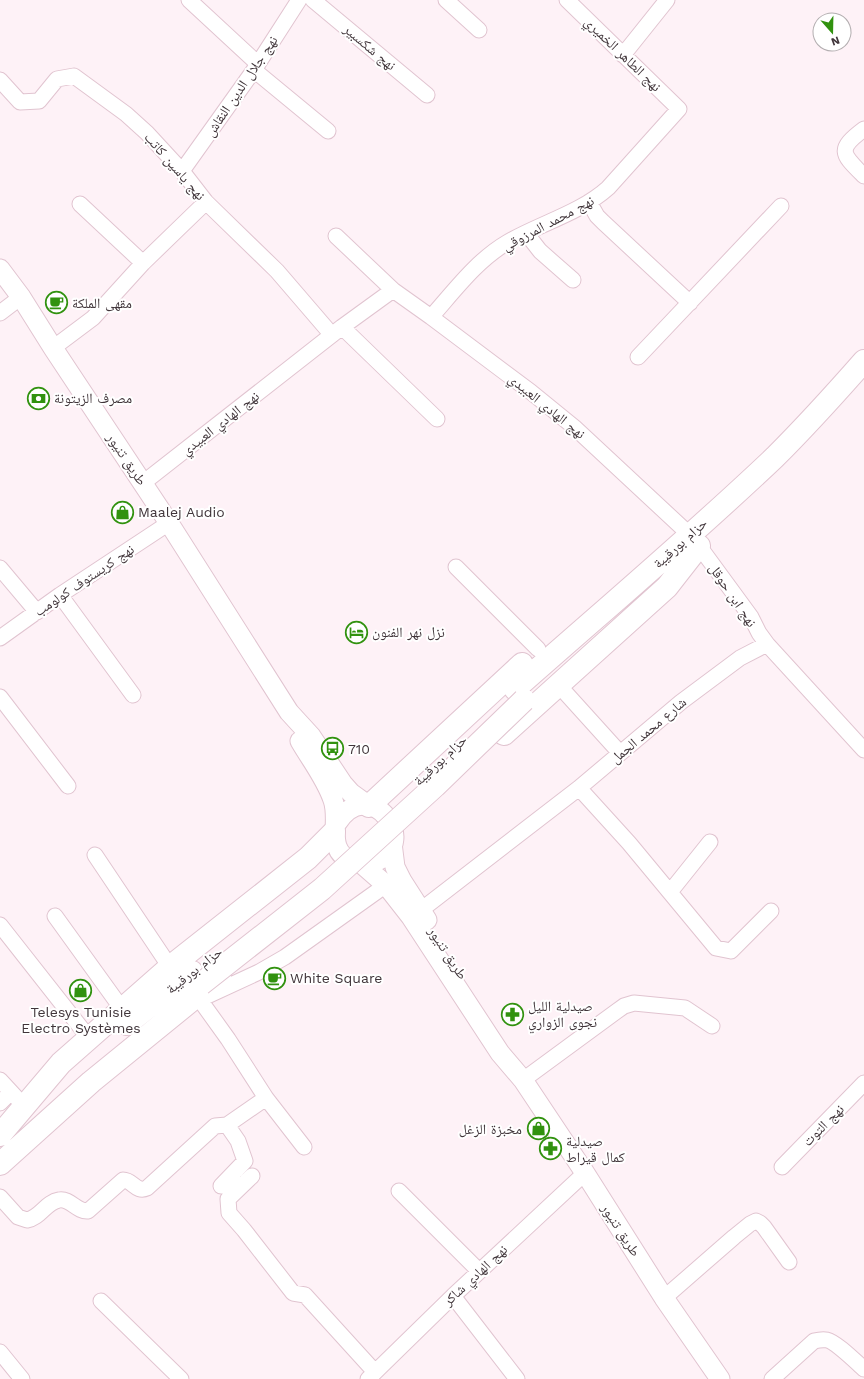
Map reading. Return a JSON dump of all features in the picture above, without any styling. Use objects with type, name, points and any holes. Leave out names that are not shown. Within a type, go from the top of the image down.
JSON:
[{"type":"highway","name":"حزام بورقيبة","points":[[695,540],[814,417],[864,361]]},
{"type":"highway","name":"حزام بورقيبة","points":[[0,1162],[83,1077],[198,987],[313,876],[425,775],[520,694],[695,540],[790,460],[864,383]]},
{"type":"highway","points":[[368,806],[538,650],[633,569],[695,540]]},
{"type":"highway","points":[[392,841],[414,815],[667,586],[695,540]]},
{"type":"highway","points":[[0,1135],[17,1099],[61,1063],[170,968],[308,858],[336,828]]},
{"type":"highway","points":[[198,987],[328,894],[362,864]]},
{"type":"highway","name":"حزام بورقيبة","points":[[0,1140],[76,1065],[198,987]]},
{"type":"main road","name":"طريق تنيور","points":[[0,269],[21,297],[53,348],[143,483],[289,712],[311,736],[343,784],[351,793],[368,806]]},
{"type":"main road","name":"طريق تنيور","points":[[289,712],[300,742],[331,795],[336,812],[336,828]]},
{"type":"main road","points":[[358,806],[368,806],[378,809],[386,815],[391,824],[393,833],[392,841],[388,852],[380,859],[372,863],[362,864],[353,862],[345,857],[335,842],[336,828],[342,815],[349,809],[358,806]]},
{"type":"main road","name":"طريق تنيور","points":[[392,841],[395,867],[506,1043],[523,1080]]},
{"type":"main road","name":"طريق تنيور","points":[[362,864],[386,885],[411,917],[500,1053],[523,1080],[585,1173],[664,1298],[720,1379]]},
{"type":"street","points":[[189,0],[255,67],[328,131]]},
{"type":"street","name":"نهج جلال الدين النقاش","points":[[182,171],[255,67],[299,0]]},
{"type":"street","name":"نهج شكسبير","points":[[314,0],[427,95]]},
{"type":"street","points":[[446,0],[479,30]]},
{"type":"street","name":"نهج الطاهر الخميري","points":[[567,0],[679,109]]},
{"type":"street","points":[[623,55],[666,0]]},
{"type":"street","name":"نهج ياسين كاتب","points":[[0,80],[20,102],[39,101],[57,79],[74,76],[126,114],[182,171],[206,202],[337,331],[437,419]]},
{"type":"street","name":"نهج محمد المرزوقي","points":[[431,317],[480,263],[508,242],[589,202],[608,188],[679,109]]},
{"type":"street","points":[[864,129],[848,143],[844,150],[850,163],[864,176]]},
{"type":"street","points":[[53,348],[93,318],[143,263],[206,202]]},
{"type":"street","points":[[589,202],[594,213],[602,222],[690,303]]},
{"type":"street","points":[[80,204],[143,263]]},
{"type":"street","points":[[638,357],[781,206]]},
{"type":"street","points":[[526,232],[540,251],[573,280]]},
{"type":"street","name":"نهج الهادي العبيدي","points":[[336,236],[393,290],[531,392],[574,427],[695,540]]},
{"type":"street","name":"نهج الهادي العبيدي","points":[[143,483],[337,331],[393,290]]},
{"type":"street","points":[[0,313],[21,297]]},
{"type":"street","name":"نهج كريستوف كولومب","points":[[0,638],[60,595],[169,523]]},
{"type":"street","name":"نهج ابن حوقل","points":[[695,540],[751,617],[759,633],[767,644]]},
{"type":"street","points":[[456,566],[538,650]]},
{"type":"street","points":[[0,568],[37,612]]},
{"type":"street","points":[[60,595],[133,695]]},
{"type":"street","points":[[767,644],[864,750]]},
{"type":"street","name":"شارع محمد الجمل","points":[[421,910],[579,788],[681,702],[740,658],[767,644]]},
{"type":"street","points":[[563,690],[620,753]]},
{"type":"street","points":[[0,697],[68,786]]},
{"type":"street","points":[[579,788],[629,843],[716,948],[731,951],[771,911]]},
{"type":"street","points":[[670,892],[710,842]]},
{"type":"street","points":[[95,855],[170,968]]},
{"type":"street","points":[[304,1147],[266,1098],[228,1039],[198,987],[259,972],[285,957],[386,885]]},
{"type":"street","points":[[56,916],[122,1009]]},
{"type":"street","points":[[0,925],[89,1038]]},
{"type":"street","points":[[523,1080],[624,1006],[634,1003],[685,1008],[712,1026]]},
{"type":"street","points":[[0,1080],[17,1099],[0,1103]]},
{"type":"street","name":"نهج التوت","points":[[782,1166],[864,1083]]},
{"type":"street","points":[[0,1197],[18,1217],[26,1220],[36,1216],[52,1202],[60,1199],[71,1202],[82,1211],[88,1211],[123,1180],[128,1181],[138,1189],[144,1190],[215,1126],[227,1125],[266,1098]]},
{"type":"street","points":[[221,1186],[245,1161],[238,1141],[227,1125]]},
{"type":"street","name":"نهج الهادي شاكر","points":[[371,1375],[479,1271],[585,1173]]},
{"type":"street","points":[[252,1176],[228,1199],[229,1213],[293,1293],[305,1295],[371,1375]]},
{"type":"street","points":[[399,1191],[479,1271]]},
{"type":"street","points":[[664,1298],[734,1237],[756,1221],[764,1227],[789,1262]]},
{"type":"street","points":[[453,1296],[517,1379]]},
{"type":"street","points":[[101,1301],[181,1379]]},
{"type":"street","points":[[772,1379],[814,1341],[819,1339],[832,1342],[864,1369]]},
{"type":"street","points":[[0,1352],[22,1379]]},
{"type":"place","name":"مقهى الملكة","points":[[57,303]]},
{"type":"place","name":"مصرف الزيتونة","points":[[38,398]]},
{"type":"place","name":"Maalej Audio","points":[[122,512]]},
{"type":"place","name":"نزل نهر الفنون","points":[[357,632]]},
{"type":"place","name":"710","points":[[332,749]]},
{"type":"place","name":"White Square","points":[[274,978]]},
{"type":"place","name":"Telesys Tunisie Electro Systèmes","points":[[81,990]]},
{"type":"place","name":"صيدلية الليل نجوى الزواري","points":[[513,1014]]},
{"type":"place","name":"مخبزة الزغل","points":[[538,1129]]},
{"type":"place","name":"صيدلية كمال قيراط","points":[[551,1149]]}]
